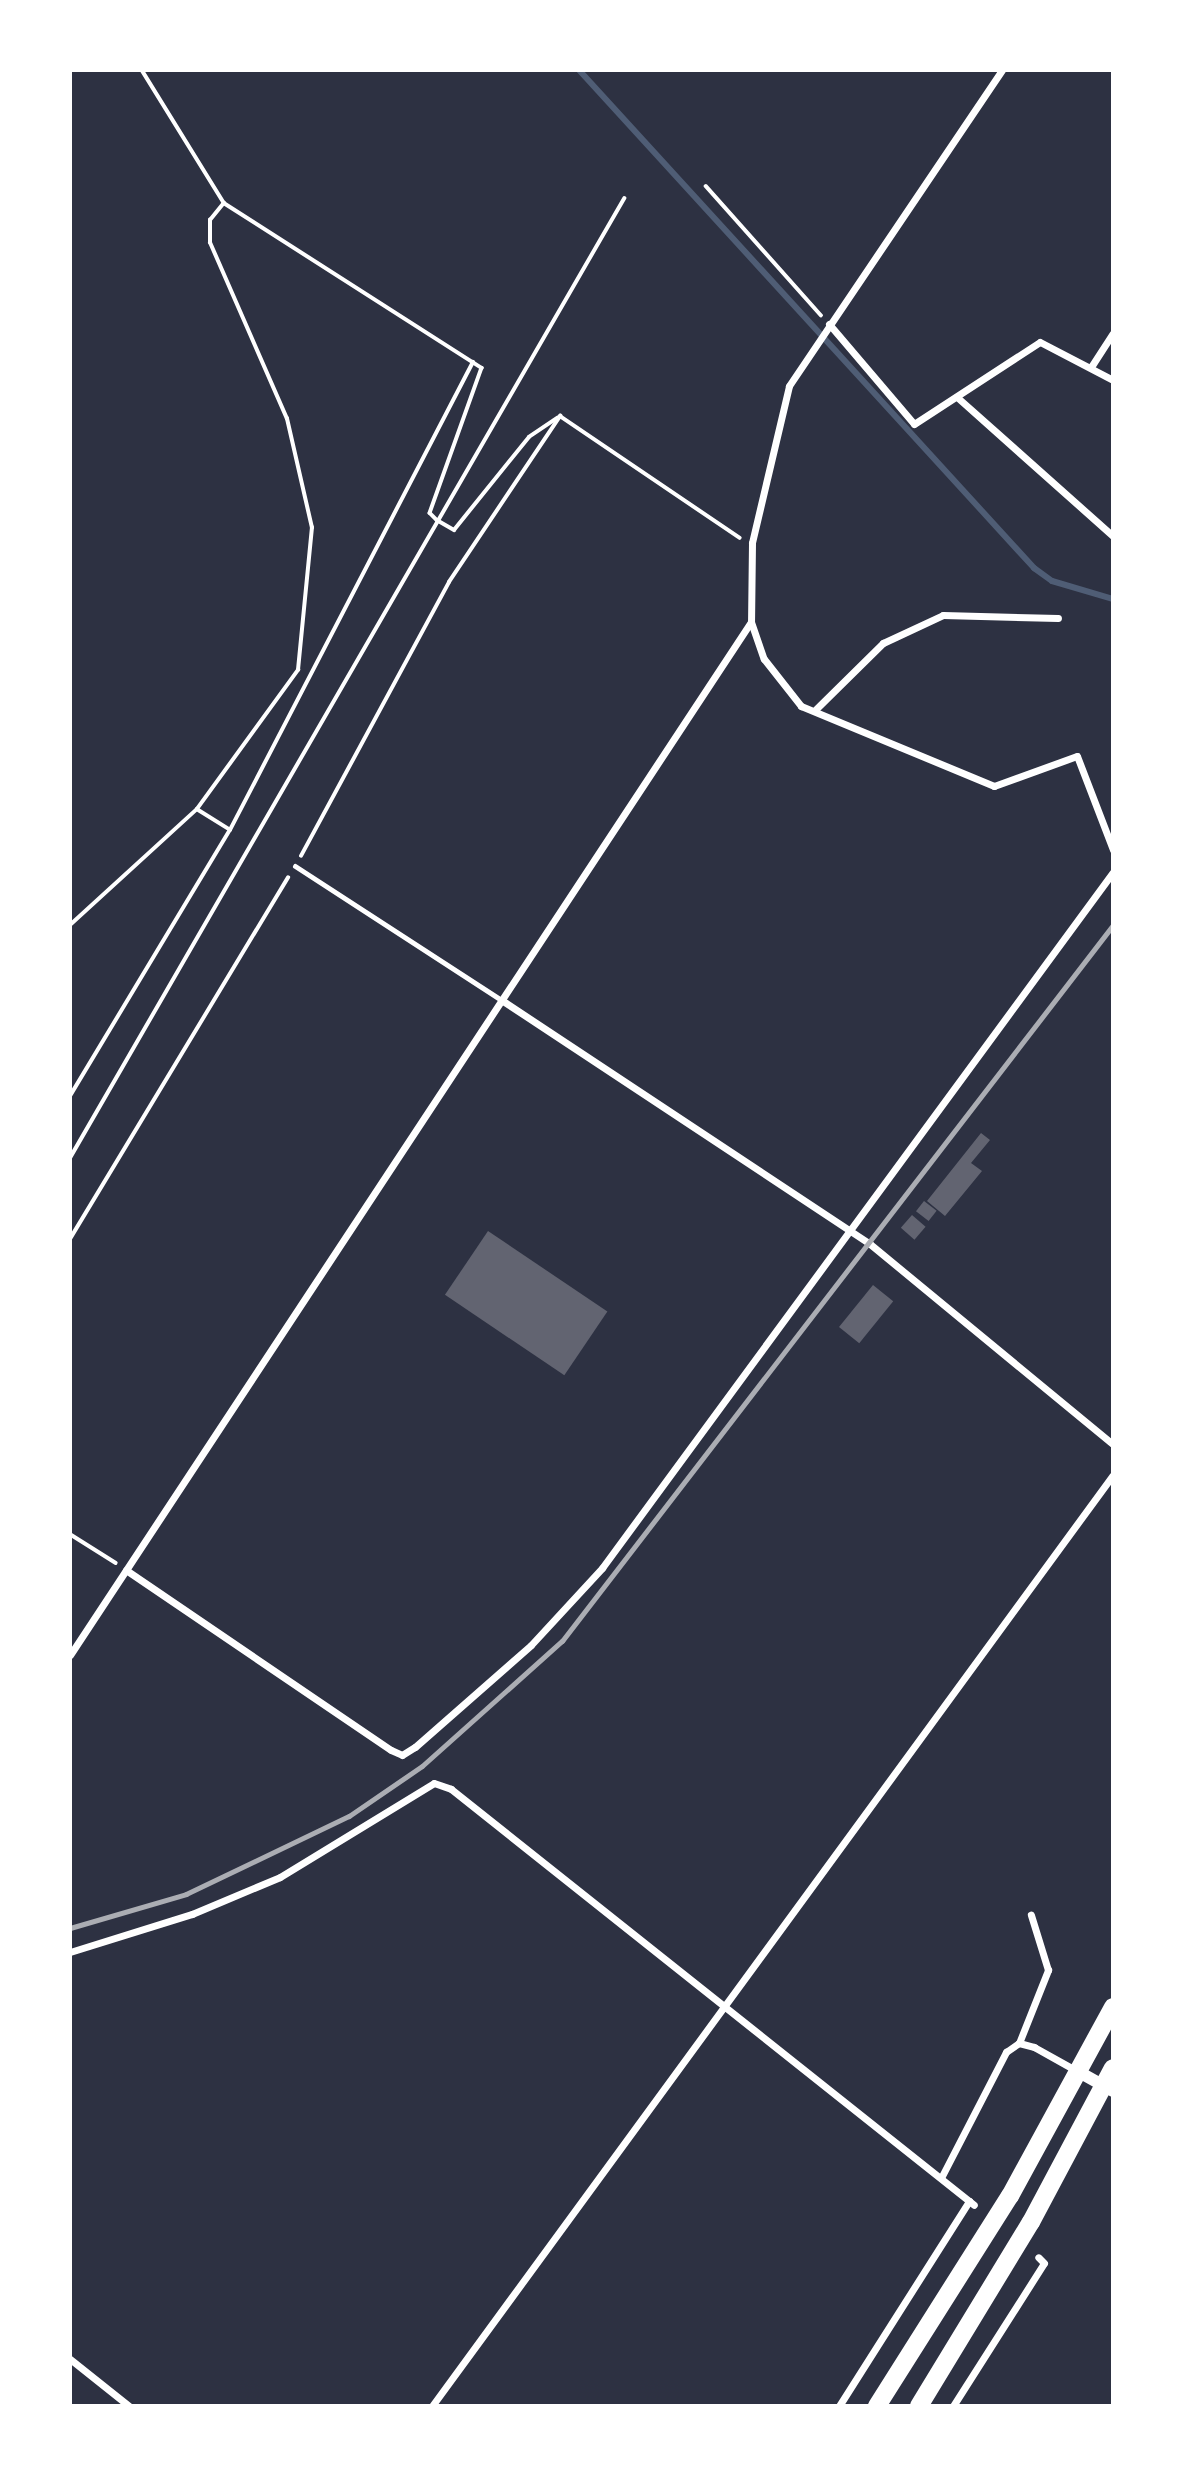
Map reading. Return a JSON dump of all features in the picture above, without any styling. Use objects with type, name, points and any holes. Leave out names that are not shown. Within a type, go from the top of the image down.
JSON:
[{"type":"main road","points":[[877,2406],[1079,2072],[1113,2007]]},
{"type":"main road","points":[[919,2406],[1108,2089],[1113,2068]]},
{"type":"street","points":[[1002,70],[789,386],[752,543],[751,622],[764,659],[801,706],[816,709],[994,786],[1077,756],[1113,850]]},
{"type":"street","points":[[829,324],[914,424],[958,398],[1040,342],[1113,380]]},
{"type":"street","points":[[1091,367],[1113,332]]},
{"type":"street","points":[[958,398],[1113,536]]},
{"type":"street","points":[[816,709],[883,643],[943,615],[1058,618]]},
{"type":"street","points":[[70,1655],[751,622]]},
{"type":"street","points":[[126,1570],[402,1755],[474,1700],[602,1568],[1113,872]]},
{"type":"street","points":[[503,1001],[848,1233],[1113,1444]]},
{"type":"street","points":[[432,2406],[723,2004],[1113,1475]]},
{"type":"street","points":[[70,1952],[192,1914],[280,1877],[434,1783],[451,1789],[942,2176],[971,2203],[839,2406]]},
{"type":"street","points":[[942,2176],[1006,2052],[1019,2043],[1048,1970],[1031,1915]]},
{"type":"street","points":[[1019,2043],[1108,2089]]},
{"type":"street","points":[[953,2406],[1044,2263],[1038,2257]]},
{"type":"street","points":[[70,2359],[129,2406]]},
{"type":"lane","points":[[295,866],[503,1001]]},
{"type":"path","points":[[142,70],[224,203],[482,368],[430,513],[437,520],[454,530],[529,437],[560,416]]},
{"type":"path","points":[[706,186],[829,324]]},
{"type":"path","points":[[70,1158],[624,199]]},
{"type":"path","points":[[70,925],[197,809],[298,670],[312,528],[287,419],[210,243],[210,220],[224,203]]},
{"type":"path","points":[[70,1096],[230,830],[473,362]]},
{"type":"path","points":[[560,416],[752,543]]},
{"type":"path","points":[[70,1239],[295,866],[449,582],[560,416]]},
{"type":"path","points":[[197,809],[230,830]]},
{"type":"path","points":[[70,1534],[126,1570]]},
{"type":"building","points":[[981,1133],[990,1140],[971,1163],[982,1171],[945,1216],[927,1201]]},
{"type":"building","points":[[924,1201],[937,1211],[929,1221],[916,1211]]},
{"type":"building","points":[[912,1215],[926,1227],[914,1240],[901,1228]]},
{"type":"building","points":[[488,1231],[607,1312],[564,1375],[445,1295]]},
{"type":"building","points":[[873,1285],[893,1301],[859,1343],[839,1327]]},
{"type":"waterway","points":[[579,70],[1034,568],[1052,581],[1113,599]]},
{"type":"railway","points":[[70,1928],[186,1894],[349,1816],[422,1766],[562,1641],[1113,925]]}]
